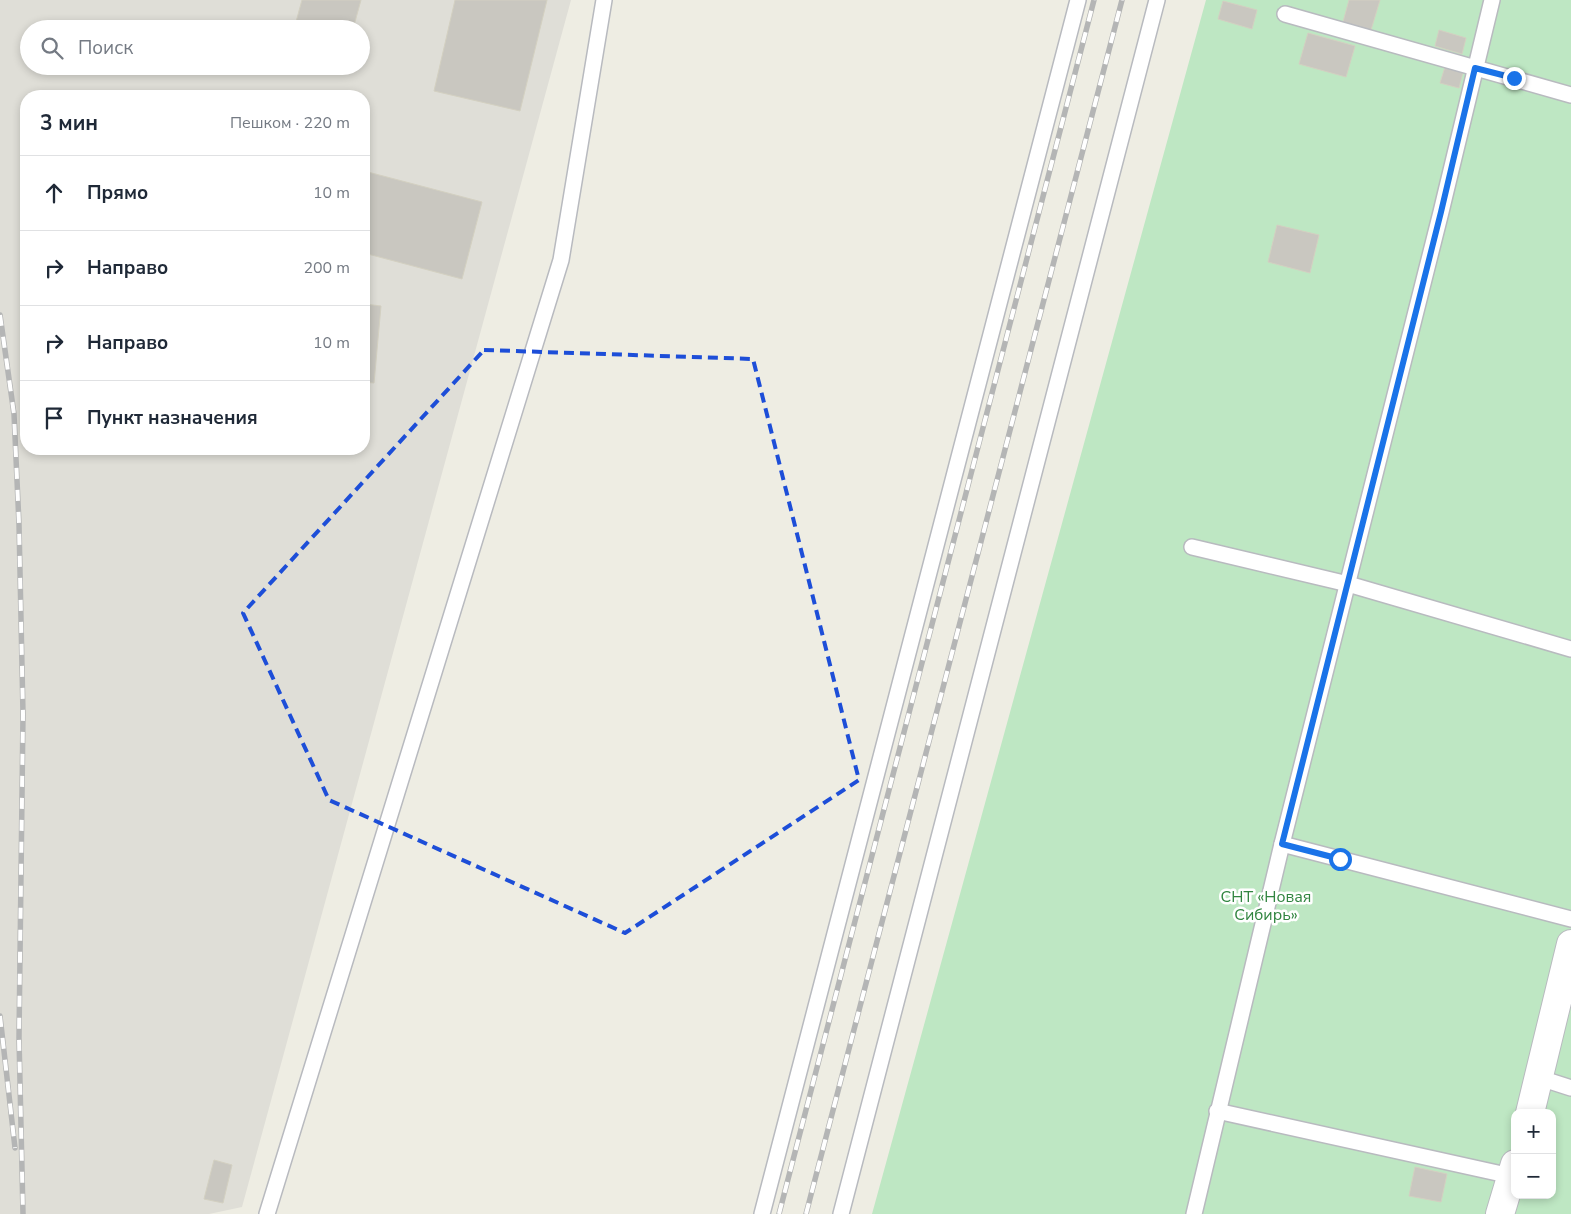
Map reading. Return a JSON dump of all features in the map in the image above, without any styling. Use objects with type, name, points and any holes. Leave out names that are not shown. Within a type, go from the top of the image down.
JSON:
[{"type":"street","points":[[1531,1109],[1571,944]]},
{"type":"street","points":[[1500,1214],[1511,1177]]},
{"type":"lane","points":[[267,1214],[562,260],[604,0]]},
{"type":"lane","points":[[762,1214],[1078,0]]},
{"type":"lane","points":[[841,1214],[1157,0]]},
{"type":"lane","points":[[1194,1214],[1282,844],[1492,0]]},
{"type":"lane","points":[[1285,14],[1571,95]]},
{"type":"lane","points":[[1192,547],[1348,584],[1571,649]]},
{"type":"lane","points":[[1282,844],[1571,919]]},
{"type":"lane","points":[[1540,1078],[1571,1088]]},
{"type":"lane","points":[[1217,1111],[1511,1170]]},
{"type":"highlighted area","points":[[484,350],[753,359],[859,780],[625,933],[329,800],[243,613]]},
{"type":"shaded area","points":[[0,0],[571,0],[242,1207],[209,1214],[0,1214]]},
{"type":"green space","name":"СНТ «Новая Сибирь»","points":[[1206,0],[1571,0],[1571,1214],[872,1214]]},
{"type":"building","points":[[302,0],[361,0],[355,20],[296,20]]},
{"type":"building","points":[[455,0],[547,0],[520,111],[434,91]]},
{"type":"building","points":[[1349,0],[1380,0],[1371,30],[1343,22]]},
{"type":"building","points":[[1223,1],[1257,10],[1252,29],[1218,19]]},
{"type":"building","points":[[1439,30],[1466,38],[1462,54],[1435,46]]},
{"type":"building","points":[[1308,33],[1355,46],[1346,77],[1299,64]]},
{"type":"building","points":[[1445,67],[1463,72],[1459,88],[1440,83]]},
{"type":"building","points":[[370,173],[482,202],[462,279],[370,255]]},
{"type":"building","points":[[1277,225],[1319,235],[1310,273],[1268,262]]},
{"type":"building","points":[[370,305],[381,306],[374,383],[370,383]]},
{"type":"building","points":[[214,1160],[232,1165],[223,1203],[204,1199]]},
{"type":"building","points":[[1415,1167],[1447,1174],[1441,1202],[1409,1196]]},
{"type":"railway","points":[[779,1214],[1094,0]]},
{"type":"railway","points":[[806,1214],[1122,0]]},
{"type":"railway","points":[[0,315],[14,414],[19,524],[23,714],[19,1038],[23,1214]]},
{"type":"railway","points":[[0,1016],[15,1148]]},
{"type":"route","points":[[1340,859],[1282,844],[1441,212],[1475,68],[1514,78]]}]
